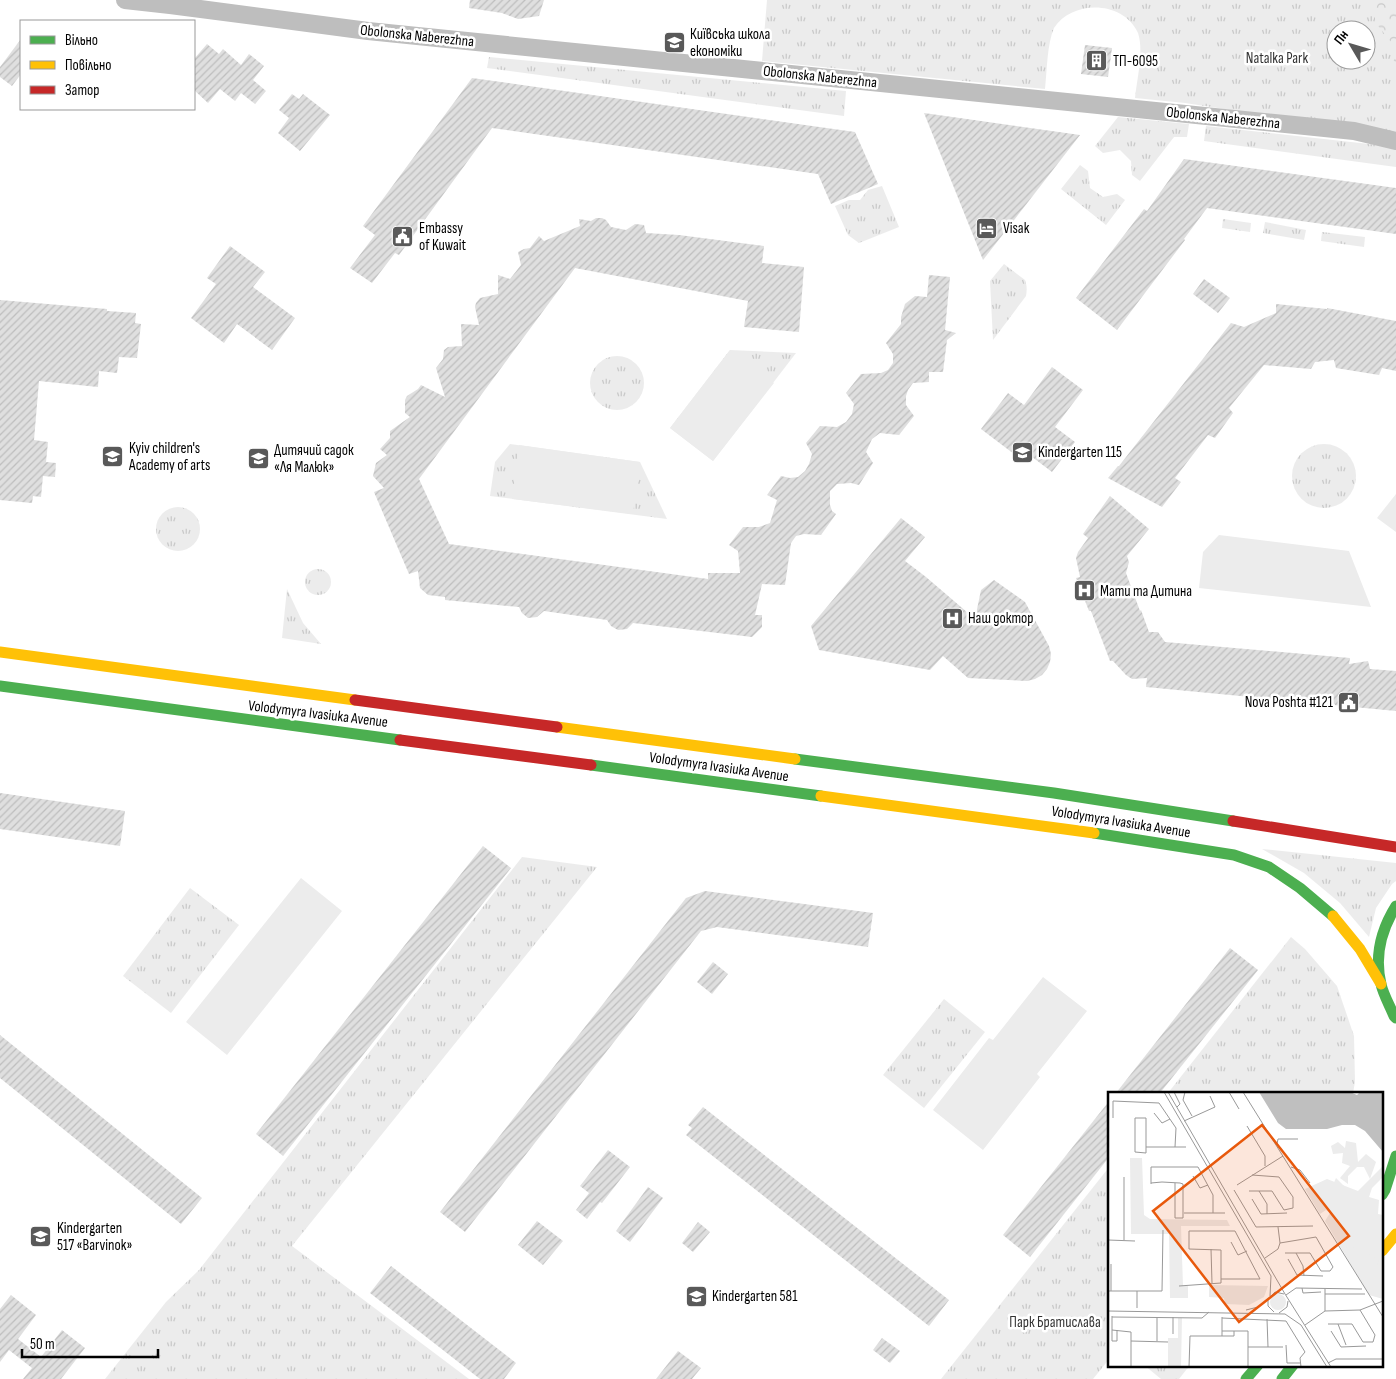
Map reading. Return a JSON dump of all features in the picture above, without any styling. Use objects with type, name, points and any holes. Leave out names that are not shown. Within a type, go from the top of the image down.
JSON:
[{"type":"main road","name":"Volodymyra Ivasiuka Avenue","points":[[0,652],[324,700],[1054,793],[1396,847]]},
{"type":"main road","name":"Volodymyra Ivasiuka Avenue","points":[[0,686],[319,724],[1069,828],[1234,855],[1269,867],[1300,888],[1331,914],[1360,949],[1381,984]]},
{"type":"main road","points":[[1395,1020],[1381,984],[1378,952],[1387,921],[1396,906]]},
{"type":"main road","points":[[1384,1189],[1396,1156]]},
{"type":"main road","points":[[1384,1249],[1396,1234]]},
{"type":"main road","points":[[1246,1379],[1257,1366]]},
{"type":"main road","points":[[1282,1379],[1292,1366]]},
{"type":"street","name":"Obolonska Naberezhna","points":[[124,0],[368,31],[1354,131],[1396,140]]},
{"type":"green space","name":"Natalka Park","points":[[767,0],[1396,0],[1396,135],[1185,103],[1135,98],[1140,56],[1138,33],[1131,22],[1121,14],[1097,8],[1073,12],[1062,19],[1054,28],[1049,50],[1045,89],[762,61]]},
{"type":"green space","points":[[1375,0],[1396,0],[1396,74],[1393,71],[1395,47],[1375,20]]},
{"type":"green space","points":[[489,57],[846,91],[844,116],[487,68]]},
{"type":"green space","points":[[1118,117],[1189,124],[1187,137],[1174,137],[1140,181],[1132,175],[1131,161],[1120,150],[1103,153],[1095,146]]},
{"type":"green space","points":[[1206,126],[1396,147],[1396,167],[1204,141]]},
{"type":"green space","points":[[1080,165],[1088,171],[1090,188],[1103,197],[1117,194],[1125,200],[1106,225],[1061,189]]},
{"type":"green space","points":[[882,186],[899,227],[859,243],[848,235],[835,206],[849,200],[860,200],[868,190]]},
{"type":"green space","points":[[1223,219],[1251,223],[1250,232],[1222,228]]},
{"type":"green space","points":[[1265,222],[1306,230],[1304,240],[1263,233]]},
{"type":"green space","points":[[1322,232],[1365,237],[1364,247],[1321,241]]},
{"type":"green space","points":[[1004,264],[1025,280],[1026,296],[993,340],[990,281]]},
{"type":"green space","points":[[730,350],[796,353],[713,461],[670,428]]},
{"type":"green space","points":[[730,350],[774,383],[713,461],[670,428]]},
{"type":"green space","points":[[612,356],[622,356],[632,360],[640,368],[644,383],[640,398],[632,406],[622,410],[612,410],[602,406],[594,398],[590,388],[590,378],[594,368],[602,360]]},
{"type":"green space","points":[[510,444],[640,462],[667,519],[490,496],[495,462]]},
{"type":"green space","points":[[1324,444],[1342,450],[1350,458],[1356,476],[1350,494],[1342,502],[1324,508],[1306,502],[1298,494],[1292,476],[1298,458],[1306,450]]},
{"type":"green space","points":[[519,445],[640,462],[633,514],[512,499]]},
{"type":"green space","points":[[1396,494],[1396,532],[1377,518]]},
{"type":"green space","points":[[178,507],[190,511],[196,517],[200,529],[196,541],[190,547],[178,551],[166,547],[160,541],[156,529],[160,517],[166,511]]},
{"type":"green space","points":[[1219,535],[1349,551],[1371,607],[1199,588],[1203,552]]},
{"type":"green space","points":[[318,569],[327,573],[331,582],[327,591],[318,595],[309,591],[305,582],[309,573]]},
{"type":"green space","points":[[287,589],[303,623],[321,644],[282,638]]},
{"type":"green space","points":[[1262,849],[1396,863],[1396,881],[1376,908],[1369,937],[1340,903],[1304,873]]},
{"type":"green space","points":[[522,857],[597,867],[292,1246],[469,1379],[105,1379],[166,1302],[199,1270]]},
{"type":"green space","points":[[301,878],[342,911],[227,1055],[186,1022]]},
{"type":"green space","points":[[190,888],[239,925],[171,1013],[123,976]]},
{"type":"green space","points":[[1291,937],[1305,949],[1337,986],[1354,1036],[1355,1082],[1353,1092],[1169,1092]]},
{"type":"green space","points":[[1043,977],[1087,1011],[1037,1074],[1040,1077],[983,1150],[933,1110],[989,1038],[993,1040]]},
{"type":"green space","points":[[944,999],[985,1032],[924,1108],[883,1075]]},
{"type":"green space","name":"Парк Братислава","points":[[1108,1169],[1108,1360],[1093,1379],[941,1379]]},
{"type":"green space","points":[[1145,1366],[1189,1366],[1179,1379],[1161,1379]]},
{"type":"building","points":[[470,0],[544,0],[539,16],[518,19],[502,13],[469,8]]},
{"type":"building","points":[[20,40],[20,75],[12,86],[0,77],[0,67]]},
{"type":"building","points":[[207,44],[219,54],[223,49],[241,65],[249,54],[264,66],[253,80],[266,91],[255,104],[241,93],[235,101],[220,89],[208,103],[195,91],[195,58]]},
{"type":"building","name":"ТП-6095","points":[[1085,45],[1112,48],[1108,77],[1081,74]]},
{"type":"building","points":[[472,78],[855,132],[878,184],[831,204],[818,174],[492,128],[399,255],[395,253],[372,283],[350,268],[375,235],[363,226]]},
{"type":"building","points":[[292,94],[299,99],[303,94],[330,115],[300,151],[278,133],[289,118],[279,110]]},
{"type":"building","points":[[924,113],[1080,135],[983,260]]},
{"type":"building","points":[[1184,159],[1396,188],[1396,234],[1207,208],[1117,330],[1076,298],[1144,209],[1147,211]]},
{"type":"building","points":[[596,218],[606,220],[611,227],[626,230],[635,224],[644,225],[646,233],[679,235],[764,246],[762,263],[804,267],[799,332],[744,327],[748,301],[575,268],[419,479],[449,544],[708,579],[708,573],[740,573],[738,551],[729,545],[743,527],[759,527],[770,523],[777,500],[767,495],[781,476],[798,477],[805,471],[812,454],[806,443],[820,426],[837,427],[846,422],[852,414],[854,404],[846,393],[861,374],[881,373],[888,370],[893,363],[893,354],[886,343],[901,324],[905,304],[915,296],[927,297],[929,275],[950,277],[945,330],[956,333],[947,340],[943,372],[929,372],[929,382],[913,383],[906,396],[906,405],[914,416],[899,435],[880,433],[872,439],[866,452],[873,463],[859,485],[851,483],[837,484],[830,491],[830,505],[832,511],[836,514],[821,535],[804,534],[796,536],[791,543],[785,585],[762,584],[755,615],[762,615],[762,627],[752,637],[633,623],[627,629],[618,630],[611,626],[607,620],[544,611],[537,617],[528,618],[519,607],[445,600],[445,597],[428,595],[420,588],[418,571],[409,574],[374,492],[384,488],[373,476],[376,463],[387,455],[380,449],[390,438],[390,431],[410,417],[405,413],[405,400],[407,396],[421,385],[445,397],[436,368],[443,359],[444,350],[448,347],[462,346],[461,324],[479,325],[475,307],[476,303],[480,298],[498,294],[498,275],[510,279],[521,265],[518,252],[530,248],[539,236],[544,241],[580,226],[579,219],[591,221]]},
{"type":"building","points":[[230,246],[265,272],[253,287],[295,318],[272,350],[237,324],[224,343],[191,318],[216,284],[207,278]]},
{"type":"building","points":[[1204,279],[1230,298],[1218,313],[1193,294]]},
{"type":"building","points":[[0,300],[136,313],[135,323],[141,324],[137,358],[119,357],[117,373],[99,371],[98,387],[39,381],[34,440],[48,442],[46,462],[56,463],[55,477],[43,476],[41,497],[33,496],[32,503],[0,500]]},
{"type":"building","points":[[1276,304],[1327,308],[1396,321],[1396,371],[1382,368],[1379,375],[1336,368],[1334,360],[1315,362],[1311,369],[1264,365],[1229,408],[1233,413],[1215,438],[1208,435],[1175,478],[1181,482],[1162,507],[1108,478],[1231,323],[1244,327],[1276,313]]},
{"type":"building","points":[[1052,367],[1083,390],[1055,427],[1075,442],[1052,472],[1019,447],[1014,454],[981,429],[1008,393],[1024,405]]},
{"type":"building","points":[[1110,496],[1149,529],[1127,556],[1129,562],[1126,573],[1149,632],[1158,632],[1165,642],[1350,658],[1349,664],[1368,661],[1370,669],[1396,671],[1396,711],[1146,687],[1147,678],[1132,679],[1126,675],[1113,661],[1110,661],[1076,578],[1080,577],[1076,558],[1088,538],[1083,534]]},
{"type":"building","points":[[901,518],[925,537],[905,561],[975,619],[981,590],[994,580],[1025,602],[1049,646],[1051,654],[1047,669],[1042,675],[1027,681],[968,678],[943,656],[930,670],[819,650],[811,626]]},
{"type":"building","points":[[0,793],[125,811],[120,846],[0,829]]},
{"type":"building","points":[[483,846],[511,868],[283,1156],[256,1134]]},
{"type":"building","points":[[705,891],[873,913],[868,947],[717,927],[701,931],[465,1232],[440,1212],[686,898]]},
{"type":"building","points":[[1230,948],[1258,970],[1161,1092],[1117,1092]]},
{"type":"building","points":[[713,962],[728,974],[712,994],[697,982]]},
{"type":"building","points":[[0,1035],[202,1198],[181,1224],[0,1078]]},
{"type":"building","points":[[1108,1103],[1108,1159],[1030,1257],[1003,1235]]},
{"type":"building","points":[[703,1107],[949,1300],[929,1326],[686,1135],[692,1128],[688,1125]]},
{"type":"building","points":[[608,1150],[630,1167],[587,1219],[576,1210],[589,1193],[580,1186]]},
{"type":"building","points":[[648,1187],[663,1198],[630,1242],[616,1231]]},
{"type":"building","points":[[537,1221],[563,1241],[543,1265],[518,1245]]},
{"type":"building","points":[[698,1222],[710,1232],[693,1252],[682,1243]]},
{"type":"building","points":[[391,1266],[516,1363],[504,1379],[480,1379],[370,1293]]},
{"type":"building","points":[[11,1295],[36,1315],[18,1339],[41,1357],[62,1330],[85,1348],[61,1379],[23,1379],[32,1368],[9,1350],[0,1362],[0,1309]]},
{"type":"building","points":[[882,1338],[900,1351],[890,1363],[873,1350]]},
{"type":"building","points":[[678,1351],[701,1368],[692,1379],[656,1379]]},
{"type":"traffic: fast","points":[[0,686],[400,740]]},
{"type":"traffic: fast","points":[[795,759],[1054,793],[1233,821]]},
{"type":"traffic: fast","points":[[591,765],[821,796]]},
{"type":"traffic: fast","points":[[1094,833],[1234,855],[1269,867],[1300,888],[1333,916]]},
{"type":"traffic: fast","points":[[1396,906],[1386,924],[1380,943],[1378,963],[1382,988],[1396,1018]]},
{"type":"traffic: fast","points":[[1384,1192],[1396,1156]]},
{"type":"traffic: fast","points":[[1246,1379],[1257,1366]]},
{"type":"traffic: fast","points":[[1282,1379],[1292,1366]]},
{"type":"traffic: slow","points":[[0,652],[355,700]]},
{"type":"traffic: slow","points":[[557,727],[795,759]]},
{"type":"traffic: slow","points":[[821,796],[1094,833]]},
{"type":"traffic: slow","points":[[1333,916],[1360,949],[1381,984]]},
{"type":"traffic: slow","points":[[1384,1249],[1396,1234]]},
{"type":"traffic: jam","points":[[355,700],[557,727]]},
{"type":"traffic: jam","points":[[400,740],[591,765]]},
{"type":"traffic: jam","points":[[1233,821],[1396,847]]},
{"type":"place","name":"Київська школа економіки","points":[[674,43]]},
{"type":"place","name":"ТП-6095","points":[[1097,61]]},
{"type":"place","name":"Visak","points":[[987,228]]},
{"type":"place","name":"Embassy of Kuwait","points":[[403,237]]},
{"type":"place","name":"Kindergarten 115","points":[[1022,452]]},
{"type":"place","name":"Kyiv children's Academy of arts","points":[[113,457]]},
{"type":"place","name":"Дитячий садок «Ля Малюк»","points":[[258,459]]},
{"type":"place","name":"Мати та Дитина","points":[[1084,591]]},
{"type":"place","name":"Наш доктор","points":[[952,618]]},
{"type":"place","name":"Nova Poshta #121","points":[[1349,702]]},
{"type":"place","name":"Kindergarten 517 «Barvinok»","points":[[41,1237]]},
{"type":"place","name":"Kindergarten 581","points":[[696,1296]]}]
